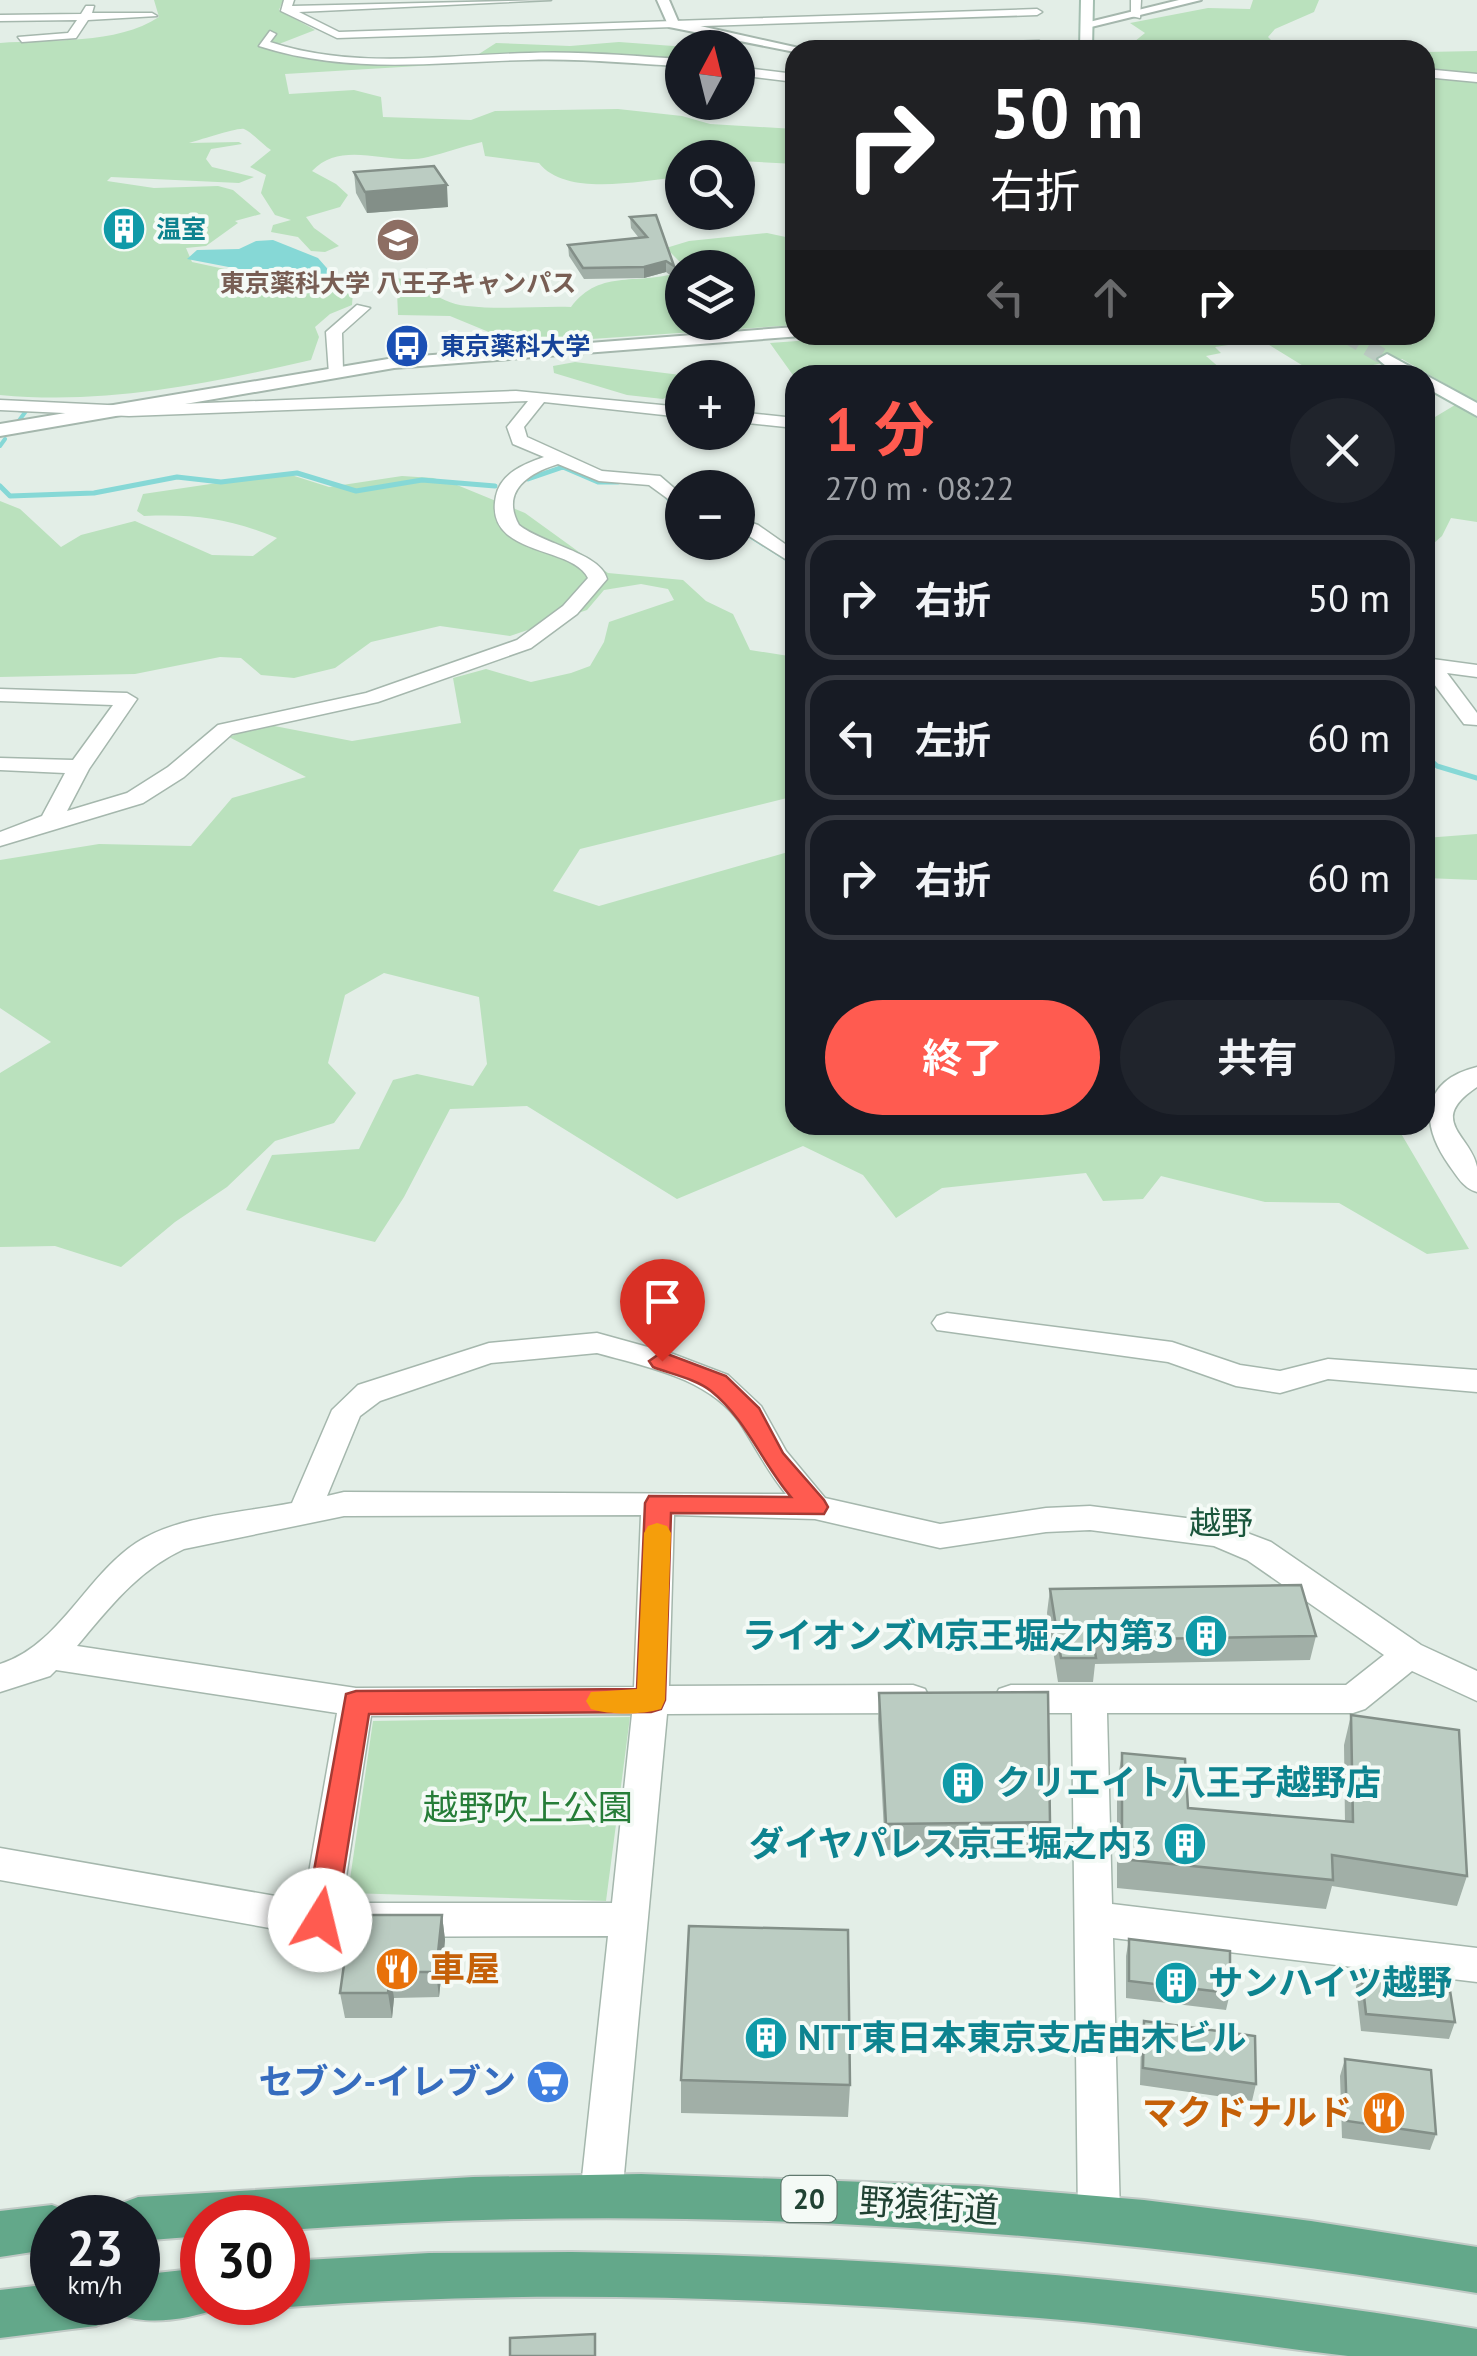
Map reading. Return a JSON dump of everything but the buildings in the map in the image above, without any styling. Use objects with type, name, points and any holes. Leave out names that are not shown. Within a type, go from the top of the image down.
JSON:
[{"type":"main road","name":"野猿街道","points":[[160,2216],[273,2206],[601,2196],[791,2198],[1100,2217],[1388,2254],[1477,2270]]},
{"type":"main road","points":[[0,2234],[30,2231]]},
{"type":"main road","points":[[310,2283],[564,2274],[919,2284],[1182,2309],[1477,2353]]},
{"type":"main road","points":[[0,2314],[30,2310]]},
{"type":"street","points":[[50,0],[16,40],[72,36],[95,0]]},
{"type":"street","points":[[287,4],[546,0]]},
{"type":"street","points":[[310,23],[665,5],[978,0]]},
{"type":"street","points":[[1086,40],[1087,0]]},
{"type":"street","points":[[1136,0],[1136,16]]},
{"type":"street","points":[[1087,24],[1195,0]]},
{"type":"street","points":[[475,1],[481,30]]},
{"type":"street","points":[[287,4],[310,23],[337,35],[864,18],[1038,6],[1035,40]]},
{"type":"street","points":[[854,4],[879,40]]},
{"type":"street","points":[[665,5],[673,24]]},
{"type":"street","points":[[0,18],[152,16]]},
{"type":"street","points":[[673,24],[704,30]]},
{"type":"street","points":[[270,34],[262,44],[297,58],[396,62],[534,56],[665,62]]},
{"type":"street","points":[[755,36],[798,35]]},
{"type":"street","points":[[755,40],[785,46]]},
{"type":"street","points":[[388,46],[396,62]]},
{"type":"street","points":[[755,73],[785,77]]},
{"type":"street","points":[[1435,74],[1477,78]]},
{"type":"street","points":[[0,430],[335,371],[477,355],[785,333]]},
{"type":"street","points":[[334,338],[335,371]]},
{"type":"street","points":[[1387,359],[1398,365]]},
{"type":"street","points":[[1435,386],[1477,411]]},
{"type":"street","points":[[540,397],[515,427],[519,440],[599,476],[654,480],[665,489]]},
{"type":"street","points":[[0,405],[120,410],[540,397],[665,410]]},
{"type":"street","points":[[755,419],[785,422]]},
{"type":"street","points":[[0,839],[136,798],[176,772],[225,729],[371,698],[485,660],[543,633],[598,579],[596,570],[584,560],[546,550],[522,536],[506,518],[506,487],[538,464],[557,459]]},
{"type":"street","points":[[755,532],[785,554]]},
{"type":"street","points":[[1435,666],[1477,671]]},
{"type":"street","points":[[1435,674],[1470,720],[1477,719]]},
{"type":"street","points":[[0,696],[127,699],[80,766],[50,823]]},
{"type":"street","points":[[0,764],[80,766]]},
{"type":"street","points":[[0,823],[50,823]]},
{"type":"street","points":[[1477,1075],[1448,1092],[1440,1116],[1446,1139],[1477,1183]]},
{"type":"street","points":[[948,1323],[1172,1352],[1236,1375],[1280,1382],[1328,1369],[1397,1372],[1477,1382]]},
{"type":"street","points":[[304,1512],[348,1410],[368,1393],[489,1353],[597,1343],[717,1382],[750,1414],[774,1458],[815,1507]]},
{"type":"street","points":[[601,2196],[651,1700],[658,1503]]},
{"type":"street","points":[[0,1678],[38,1666],[115,1578],[148,1552],[178,1538],[344,1504],[658,1503],[815,1507],[940,1536],[1046,1520],[1090,1518],[1218,1534],[1258,1551],[1409,1654],[1477,1688]]},
{"type":"street","points":[[49,1656],[356,1702],[1353,1699],[1409,1654]]},
{"type":"street","points":[[1089,1698],[1100,2217]]},
{"type":"street","points":[[320,1920],[356,1702]]},
{"type":"street","points":[[0,1864],[320,1920],[630,1919]]},
{"type":"street","points":[[1094,1919],[1274,1938],[1477,1966]]},
{"type":"green space","points":[[154,0],[283,0],[279,10],[315,30],[279,44],[316,56],[468,61],[496,43],[665,45],[665,60],[536,59],[285,74],[289,94],[354,90],[381,97],[383,117],[471,120],[495,111],[618,109],[665,114],[665,120],[785,128],[785,163],[755,162],[755,140],[665,140],[665,179],[586,184],[552,174],[539,163],[485,156],[482,142],[413,159],[338,156],[312,171],[348,195],[340,207],[306,217],[339,246],[325,252],[311,251],[298,237],[271,232],[273,225],[291,220],[275,215],[261,193],[266,175],[250,167],[271,150],[244,129],[217,134],[189,143],[239,142],[242,144],[211,149],[206,159],[212,167],[254,177],[239,183],[111,177],[107,181],[154,188],[218,186],[233,190],[261,214],[235,221],[238,223],[206,246],[186,248],[192,262],[295,284],[346,283],[353,291],[352,305],[330,314],[315,327],[319,337],[311,360],[118,395],[0,395],[0,43],[82,39],[142,26],[159,17]]},
{"type":"green space","points":[[1253,0],[1319,0],[1314,12],[1275,29],[1268,37],[1271,40],[1136,40],[1145,33],[1130,23],[1208,8],[1250,9]]},
{"type":"green space","points":[[1477,51],[1477,402],[1435,378],[1435,365],[1412,365],[1402,359],[1373,365],[1302,365],[1269,345],[1435,345],[1435,52]]},
{"type":"green space","points":[[767,233],[785,237],[785,326],[755,328],[755,250],[666,248],[689,241]]},
{"type":"green space","points":[[665,276],[665,334],[518,344],[450,316],[398,315],[397,292],[386,277],[408,281],[455,304],[493,308],[571,307],[583,295],[608,282]]},
{"type":"green space","points":[[770,343],[1228,345],[1215,347],[1221,353],[1206,356],[1216,365],[786,365]]},
{"type":"green space","points":[[575,362],[665,373],[665,398],[627,395],[554,373],[553,366]]},
{"type":"green space","points":[[1455,405],[1477,418],[1477,522],[1451,518],[1435,542],[1435,417]]},
{"type":"green space","points":[[285,473],[329,487],[402,476],[433,478],[525,513],[608,573],[683,580],[706,601],[733,614],[750,650],[785,655],[785,798],[580,849],[553,891],[599,906],[785,853],[785,1135],[1402,1135],[1469,1249],[1427,1254],[1339,1203],[1265,1202],[1161,1176],[1143,1199],[1103,1201],[1086,1173],[942,1188],[896,1218],[863,1175],[803,1146],[677,1199],[527,1106],[450,1109],[404,1197],[375,1242],[246,1210],[272,1155],[359,1149],[393,1080],[417,1074],[473,1086],[487,1064],[479,997],[384,973],[345,995],[328,1063],[356,1093],[334,1123],[275,1141],[227,1187],[175,1222],[121,1267],[55,1246],[0,1247],[0,1073],[51,1042],[0,1008],[0,860],[99,844],[191,846],[232,798],[306,777],[229,737],[264,724],[352,741],[461,723],[453,678],[486,669],[531,682],[571,673],[590,666],[604,642],[609,622],[674,600],[668,589],[641,584],[604,590],[587,610],[510,636],[440,626],[371,642],[335,668],[294,678],[261,675],[241,658],[220,657],[135,674],[0,677],[0,501],[20,509],[61,547],[81,535],[135,521],[212,555],[253,556],[277,538],[212,519],[144,516],[137,511],[143,494]]},
{"type":"green space","points":[[1477,834],[1477,880],[1435,878],[1435,837]]},
{"type":"green space","name":"越野吹上公園","points":[[630,1717],[606,1901],[348,1893],[373,1721]]},
{"type":"water","points":[[273,240],[318,258],[333,275],[297,280],[187,259],[197,250],[239,249],[256,241]]},
{"type":"waterway","points":[[0,408],[26,411],[18,422]]},
{"type":"waterway","points":[[0,446],[5,439]]},
{"type":"waterway","points":[[528,479],[563,467],[598,482],[618,482]]},
{"type":"waterway","points":[[0,486],[10,496],[94,493],[177,477],[221,482],[297,473],[356,491],[422,480],[495,486]]},
{"type":"waterway","points":[[755,539],[785,558]]},
{"type":"waterway","points":[[1435,764],[1477,778]]},
{"type":"tunnel","points":[[1363,345],[1387,359]]},
{"type":"slow traffic","points":[[601,1701],[651,1700],[657,1533]]},
{"type":"place","name":"温室","points":[[124,229]]},
{"type":"place","name":"東京薬科大学 八王子キャンパス","points":[[398,240]]},
{"type":"place","name":"東京薬科大学","points":[[407,346]]},
{"type":"place","name":"ライオンズM京王堀之内第3","points":[[1206,1636]]},
{"type":"place","name":"クリエイト八王子越野店","points":[[963,1783]]},
{"type":"place","name":"ダイヤパレス京王堀之内3","points":[[1185,1844]]},
{"type":"place","name":"車屋","points":[[397,1969]]},
{"type":"place","name":"サンハイツ越野","points":[[1176,1983]]},
{"type":"place","name":"NTT東日本東京支店由木ビル","points":[[766,2038]]},
{"type":"place","name":"セブン-イレブン","points":[[548,2082]]},
{"type":"place","name":"マクドナルド","points":[[1384,2113]]},
{"type":"district","name":"越野","points":[[1221,1523]]},
{"type":"route","points":[[320,1920],[356,1702],[651,1700],[658,1503],[815,1507],[774,1458],[750,1414],[717,1382],[662,1361]]}]
